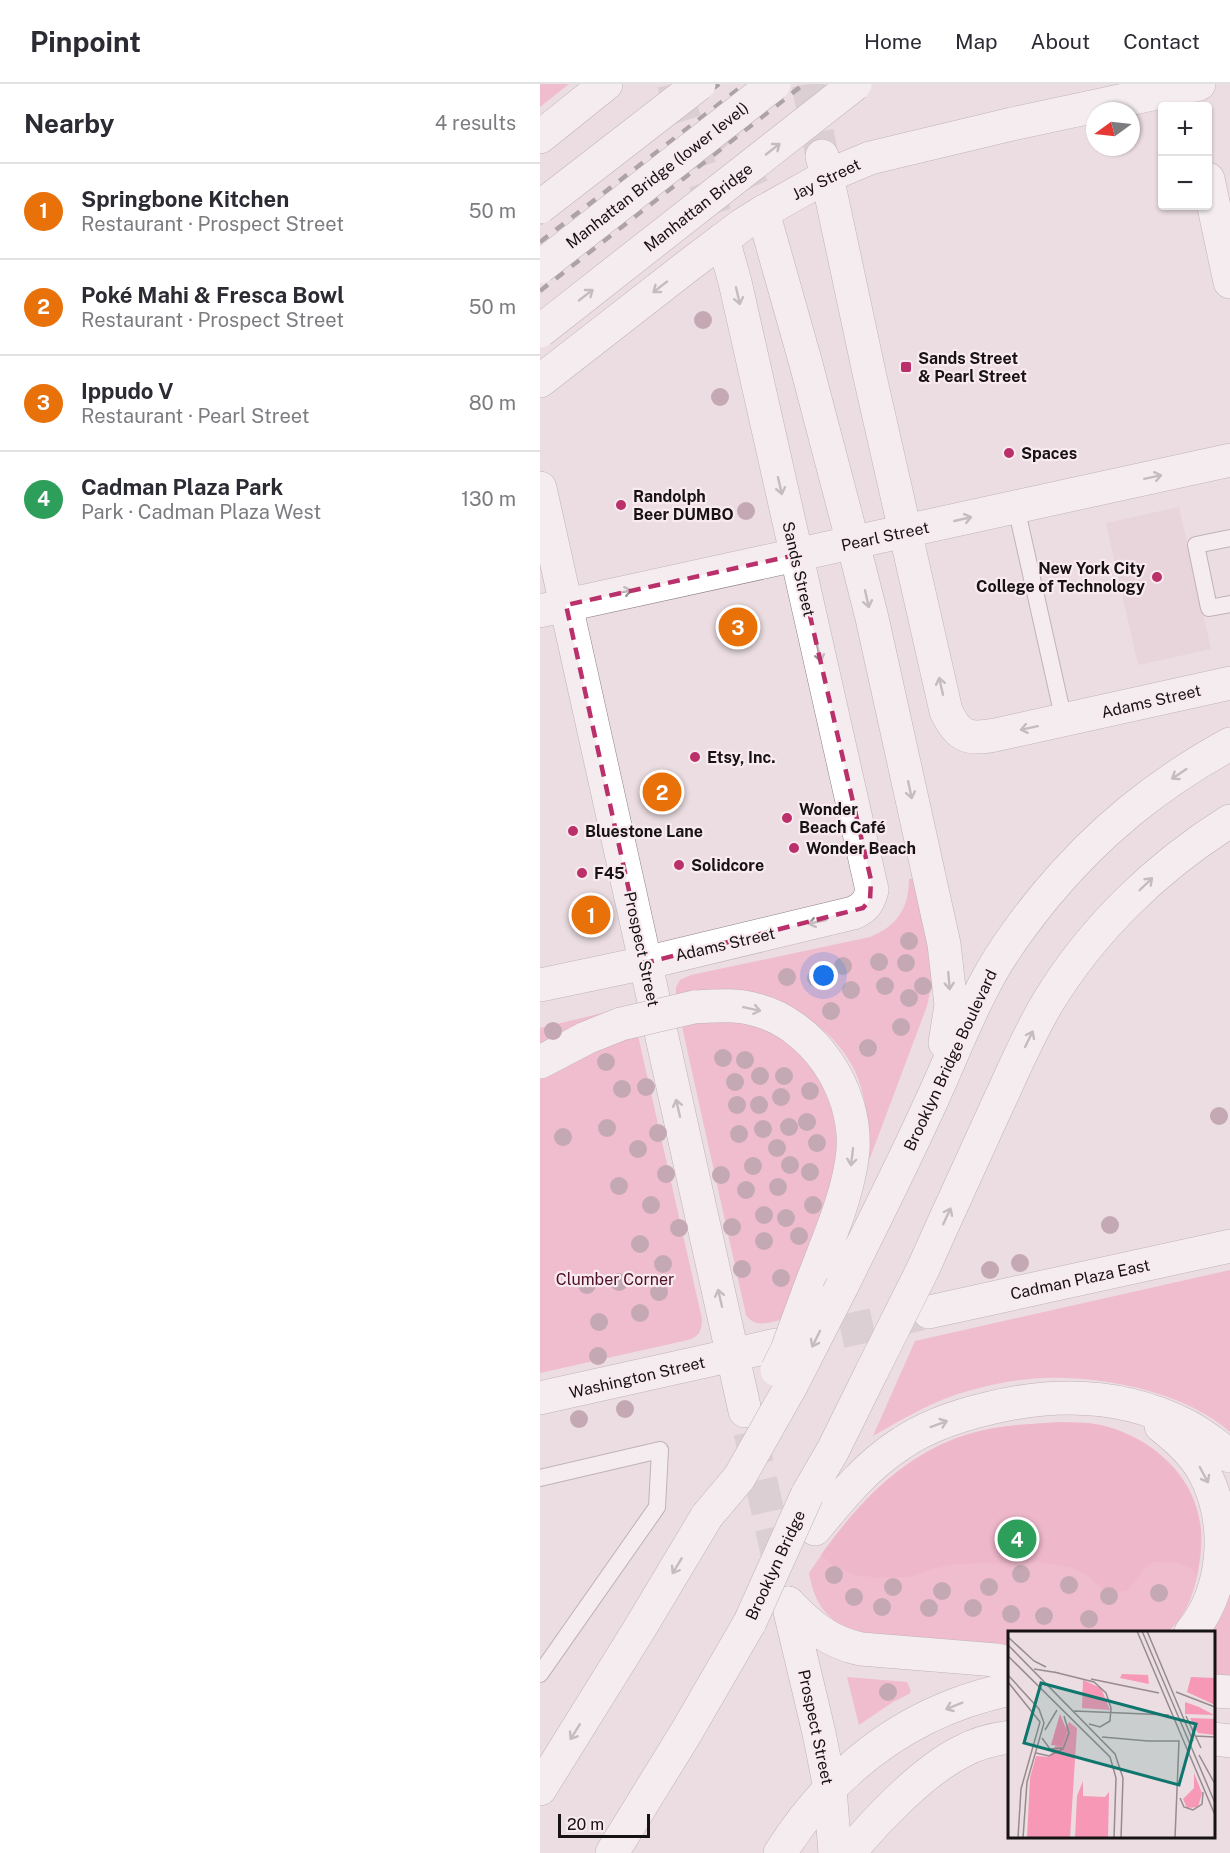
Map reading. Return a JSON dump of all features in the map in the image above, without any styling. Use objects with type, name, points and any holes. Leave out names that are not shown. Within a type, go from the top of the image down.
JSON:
[{"type":"main road","points":[[540,137],[606,84]]},
{"type":"main road","points":[[540,207],[699,84]]},
{"type":"main road","name":"Manhattan Bridge (lower level)","points":[[540,267],[774,84]]},
{"type":"main road","name":"Manhattan Bridge","points":[[540,331],[855,84]]},
{"type":"main road","name":"Jay Street","points":[[540,381],[723,239],[824,166],[870,158],[1012,124],[1193,92]]},
{"type":"main road","points":[[824,166],[906,532]]},
{"type":"main road","points":[[1212,198],[1230,282]]},
{"type":"main road","points":[[762,212],[800,340],[872,618],[939,921],[949,975],[951,1005],[948,1031],[932,1102]]},
{"type":"main road","name":"Sands Street","points":[[723,239],[735,282],[871,880],[870,900]]},
{"type":"main road","name":"Pearl Street","points":[[553,608],[1230,460]]},
{"type":"main road","name":"Prospect Street","points":[[540,488],[553,608],[645,963],[745,1411]]},
{"type":"main road","name":"Adams Street","points":[[906,532],[946,711],[958,731],[966,736],[978,738],[995,735],[1230,684]]},
{"type":"main road","name":"Brooklyn Bridge Boulevard","points":[[707,1516],[739,1478],[791,1386],[932,1102],[962,1030],[988,976],[1020,927],[1065,873],[1102,834],[1184,770],[1230,744]]},
{"type":"main road","name":"Brooklyn Bridge","points":[[612,1853],[687,1731],[750,1622],[807,1496],[833,1450],[923,1269],[1015,1067],[1048,1002],[1087,948],[1156,874],[1183,852],[1230,821]]},
{"type":"main road","name":"Adams Street","points":[[540,985],[645,963],[853,913],[863,908],[870,900]]},
{"type":"main road","points":[[540,1062],[585,1038],[621,1024],[694,1007],[752,1008],[783,1020],[796,1028],[818,1050],[841,1088],[852,1129],[853,1152],[840,1206],[787,1350],[707,1516],[540,1789]]},
{"type":"main road","name":"Cadman Plaza East","points":[[929,1312],[1230,1246]]},
{"type":"main road","points":[[733,1355],[776,1346]]},
{"type":"main road","name":"Washington Street","points":[[540,1398],[733,1355]]},
{"type":"main road","points":[[750,1622],[815,1529],[869,1468],[900,1443],[924,1430],[971,1412],[1024,1400],[1053,1397],[1085,1398],[1133,1406],[1185,1425],[1230,1456]]},
{"type":"main road","points":[[1133,1406],[1167,1431],[1192,1456],[1205,1475],[1215,1497],[1221,1521],[1220,1564],[1215,1587],[1203,1615],[1192,1631]]},
{"type":"main road","name":"Prospect Street","points":[[836,1853],[830,1788],[788,1603],[805,1621],[823,1635],[848,1646],[1008,1663]]},
{"type":"main road","points":[[780,1853],[830,1788],[847,1771],[894,1735],[957,1704],[1008,1690]]},
{"type":"main road","points":[[1215,1691],[1230,1692]]},
{"type":"main road","points":[[849,1853],[866,1832],[903,1796],[944,1762],[963,1750],[1008,1738]]},
{"type":"main road","points":[[1215,1739],[1230,1741]]},
{"type":"lane","points":[[1016,507],[1064,721]]},
{"type":"lane","points":[[1230,538],[1196,545],[1209,608],[1230,604]]},
{"type":"lane","points":[[540,1478],[660,1450],[657,1507],[540,1674]]},
{"type":"highlighted area","points":[[796,555],[871,880],[870,900],[863,908],[645,963],[566,605]]},
{"type":"shaded area","name":"New York City College of Technology","points":[[1179,507],[1211,649],[1138,665],[1106,523]]},
{"type":"shaded area","points":[[1062,1422],[1086,1423],[1113,1428],[1148,1445],[1177,1472],[1196,1506],[1200,1525],[1197,1575],[1190,1568],[1179,1563],[1153,1562],[1128,1590],[1116,1593],[1103,1590],[1087,1575],[1070,1567],[1037,1562],[955,1564],[911,1577],[880,1578],[854,1575],[833,1566],[821,1555],[836,1534],[870,1496],[889,1478],[931,1450],[980,1431]]},
{"type":"green space","points":[[540,84],[569,84],[540,107]]},
{"type":"green space","points":[[914,878],[932,968],[932,984],[927,1006],[864,1174],[867,1129],[862,1089],[845,1054],[831,1037],[798,1011],[774,1000],[762,998],[676,999],[676,987],[680,980],[691,975],[870,937],[879,933],[900,915],[907,899],[909,879]]},
{"type":"green space","points":[[615,1010],[540,1046],[540,1028]]},
{"type":"green space","points":[[697,1019],[746,1023],[764,1028],[782,1039],[803,1055],[820,1081],[832,1110],[836,1132],[837,1181],[788,1318],[760,1323],[750,1320],[746,1315],[681,1022]]},
{"type":"green space","name":"Clumber Corner","points":[[637,1031],[702,1319],[700,1330],[695,1337],[688,1340],[540,1373],[540,1076]]},
{"type":"green space","points":[[1230,1270],[1230,1432],[1212,1418],[1190,1406],[1143,1389],[1092,1380],[1044,1378],[996,1384],[943,1399],[873,1436],[915,1341]]},
{"type":"green space","points":[[1062,1422],[1095,1424],[1131,1436],[1148,1445],[1176,1471],[1195,1503],[1200,1522],[1201,1541],[1200,1560],[1191,1597],[1184,1613],[1173,1627],[1168,1631],[1008,1631],[1008,1649],[852,1633],[828,1615],[818,1602],[809,1573],[861,1505],[903,1467],[927,1452],[952,1440],[980,1431]]},
{"type":"green space","points":[[1230,1594],[1230,1679],[1215,1678],[1215,1631],[1212,1631]]},
{"type":"green space","points":[[847,1677],[907,1682],[911,1691],[859,1725]]},
{"type":"tunnel","points":[[674,84],[675,89],[718,135],[741,164],[763,212]]},
{"type":"tunnel","points":[[808,84],[822,156]]},
{"type":"tunnel","points":[[675,89],[723,239]]},
{"type":"tunnel","points":[[793,1342],[922,1314]]},
{"type":"tunnel","points":[[750,1432],[782,1575]]},
{"type":"railway","points":[[540,223],[719,84]]},
{"type":"railway","points":[[540,242],[745,84]]},
{"type":"railway","points":[[540,291],[804,84]]},
{"type":"railway","points":[[540,313],[833,84]]},
{"type":"place","name":"Sands Street & Pearl Street","points":[[906,367]]},
{"type":"place","name":"Spaces","points":[[1009,453]]},
{"type":"place","name":"Randolph Beer DUMBO","points":[[621,505]]},
{"type":"place","name":"New York City College of Technology","points":[[1157,577]]},
{"type":"place","name":"Ippudo V","points":[[738,627]]},
{"type":"place","name":"Etsy, Inc.","points":[[695,757]]},
{"type":"place","name":"Poké Mahi & Fresca Bowl","points":[[662,792]]},
{"type":"place","name":"Wonder Beach Café","points":[[787,818]]},
{"type":"place","name":"Bluestone Lane","points":[[573,831]]},
{"type":"place","name":"Wonder Beach","points":[[794,848]]},
{"type":"place","name":"Solidcore","points":[[679,865]]},
{"type":"place","name":"F45","points":[[582,873]]},
{"type":"place","name":"Springbone Kitchen","points":[[591,915]]},
{"type":"place","name":"Cadman Plaza Park","points":[[1017,1539]]}]
